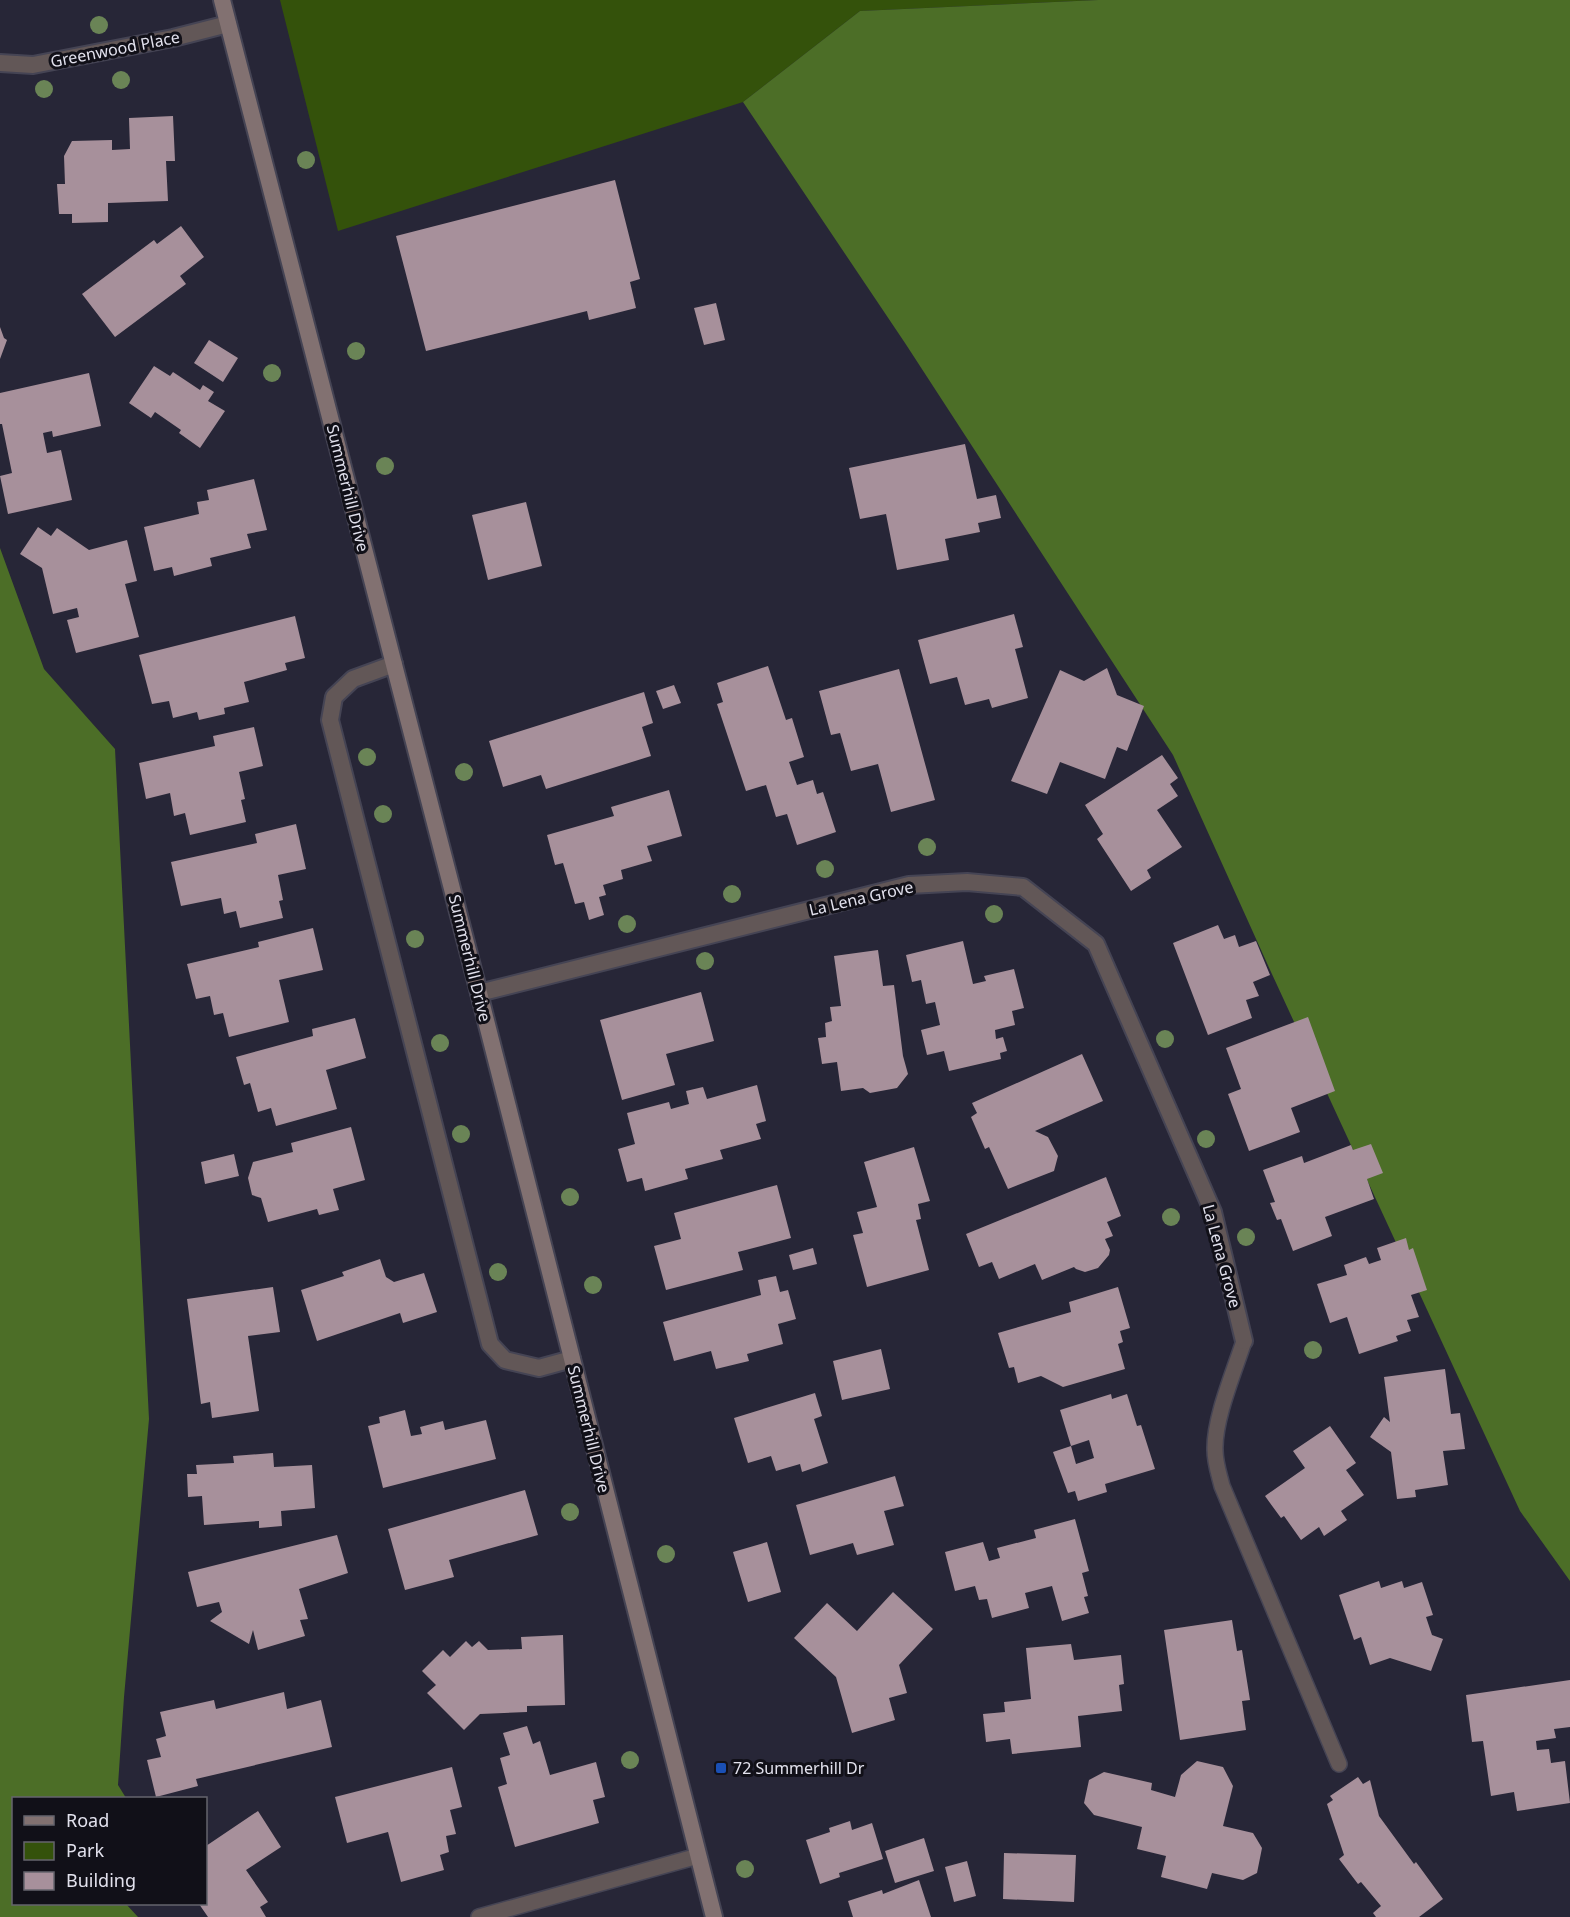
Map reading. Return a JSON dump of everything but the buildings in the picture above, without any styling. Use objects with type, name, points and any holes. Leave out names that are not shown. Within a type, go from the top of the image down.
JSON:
[{"type":"main road","name":"Summerhill Drive","points":[[222,0],[479,993],[714,1917]]},
{"type":"street","name":"Greenwood Place","points":[[0,63],[33,65],[173,38],[228,24]]},
{"type":"street","points":[[394,664],[353,679],[334,697],[330,720],[490,1344],[506,1360],[539,1368],[572,1359]]},
{"type":"street","name":"La Lena Grove","points":[[479,993],[909,885],[967,882],[1023,887],[1096,945],[1213,1212],[1244,1341]]},
{"type":"lane","points":[[1244,1341],[1221,1412],[1215,1447],[1216,1464],[1222,1486],[1339,1764]]},
{"type":"lane","points":[[479,1917],[698,1856]]},
{"type":"green space","points":[[280,0],[1098,0],[860,11],[743,102],[338,231]]},
{"type":"green space","points":[[1098,0],[1570,0],[1570,1581],[1520,1511],[1173,755],[905,343],[743,102],[860,11]]},
{"type":"green space","points":[[0,548],[44,669],[115,749],[149,1419],[118,1785],[125,1797],[12,1797],[12,1905],[127,1905],[138,1917],[0,1917]]},
{"type":"place","name":"72 Summerhill Dr","points":[[721,1768]]}]
